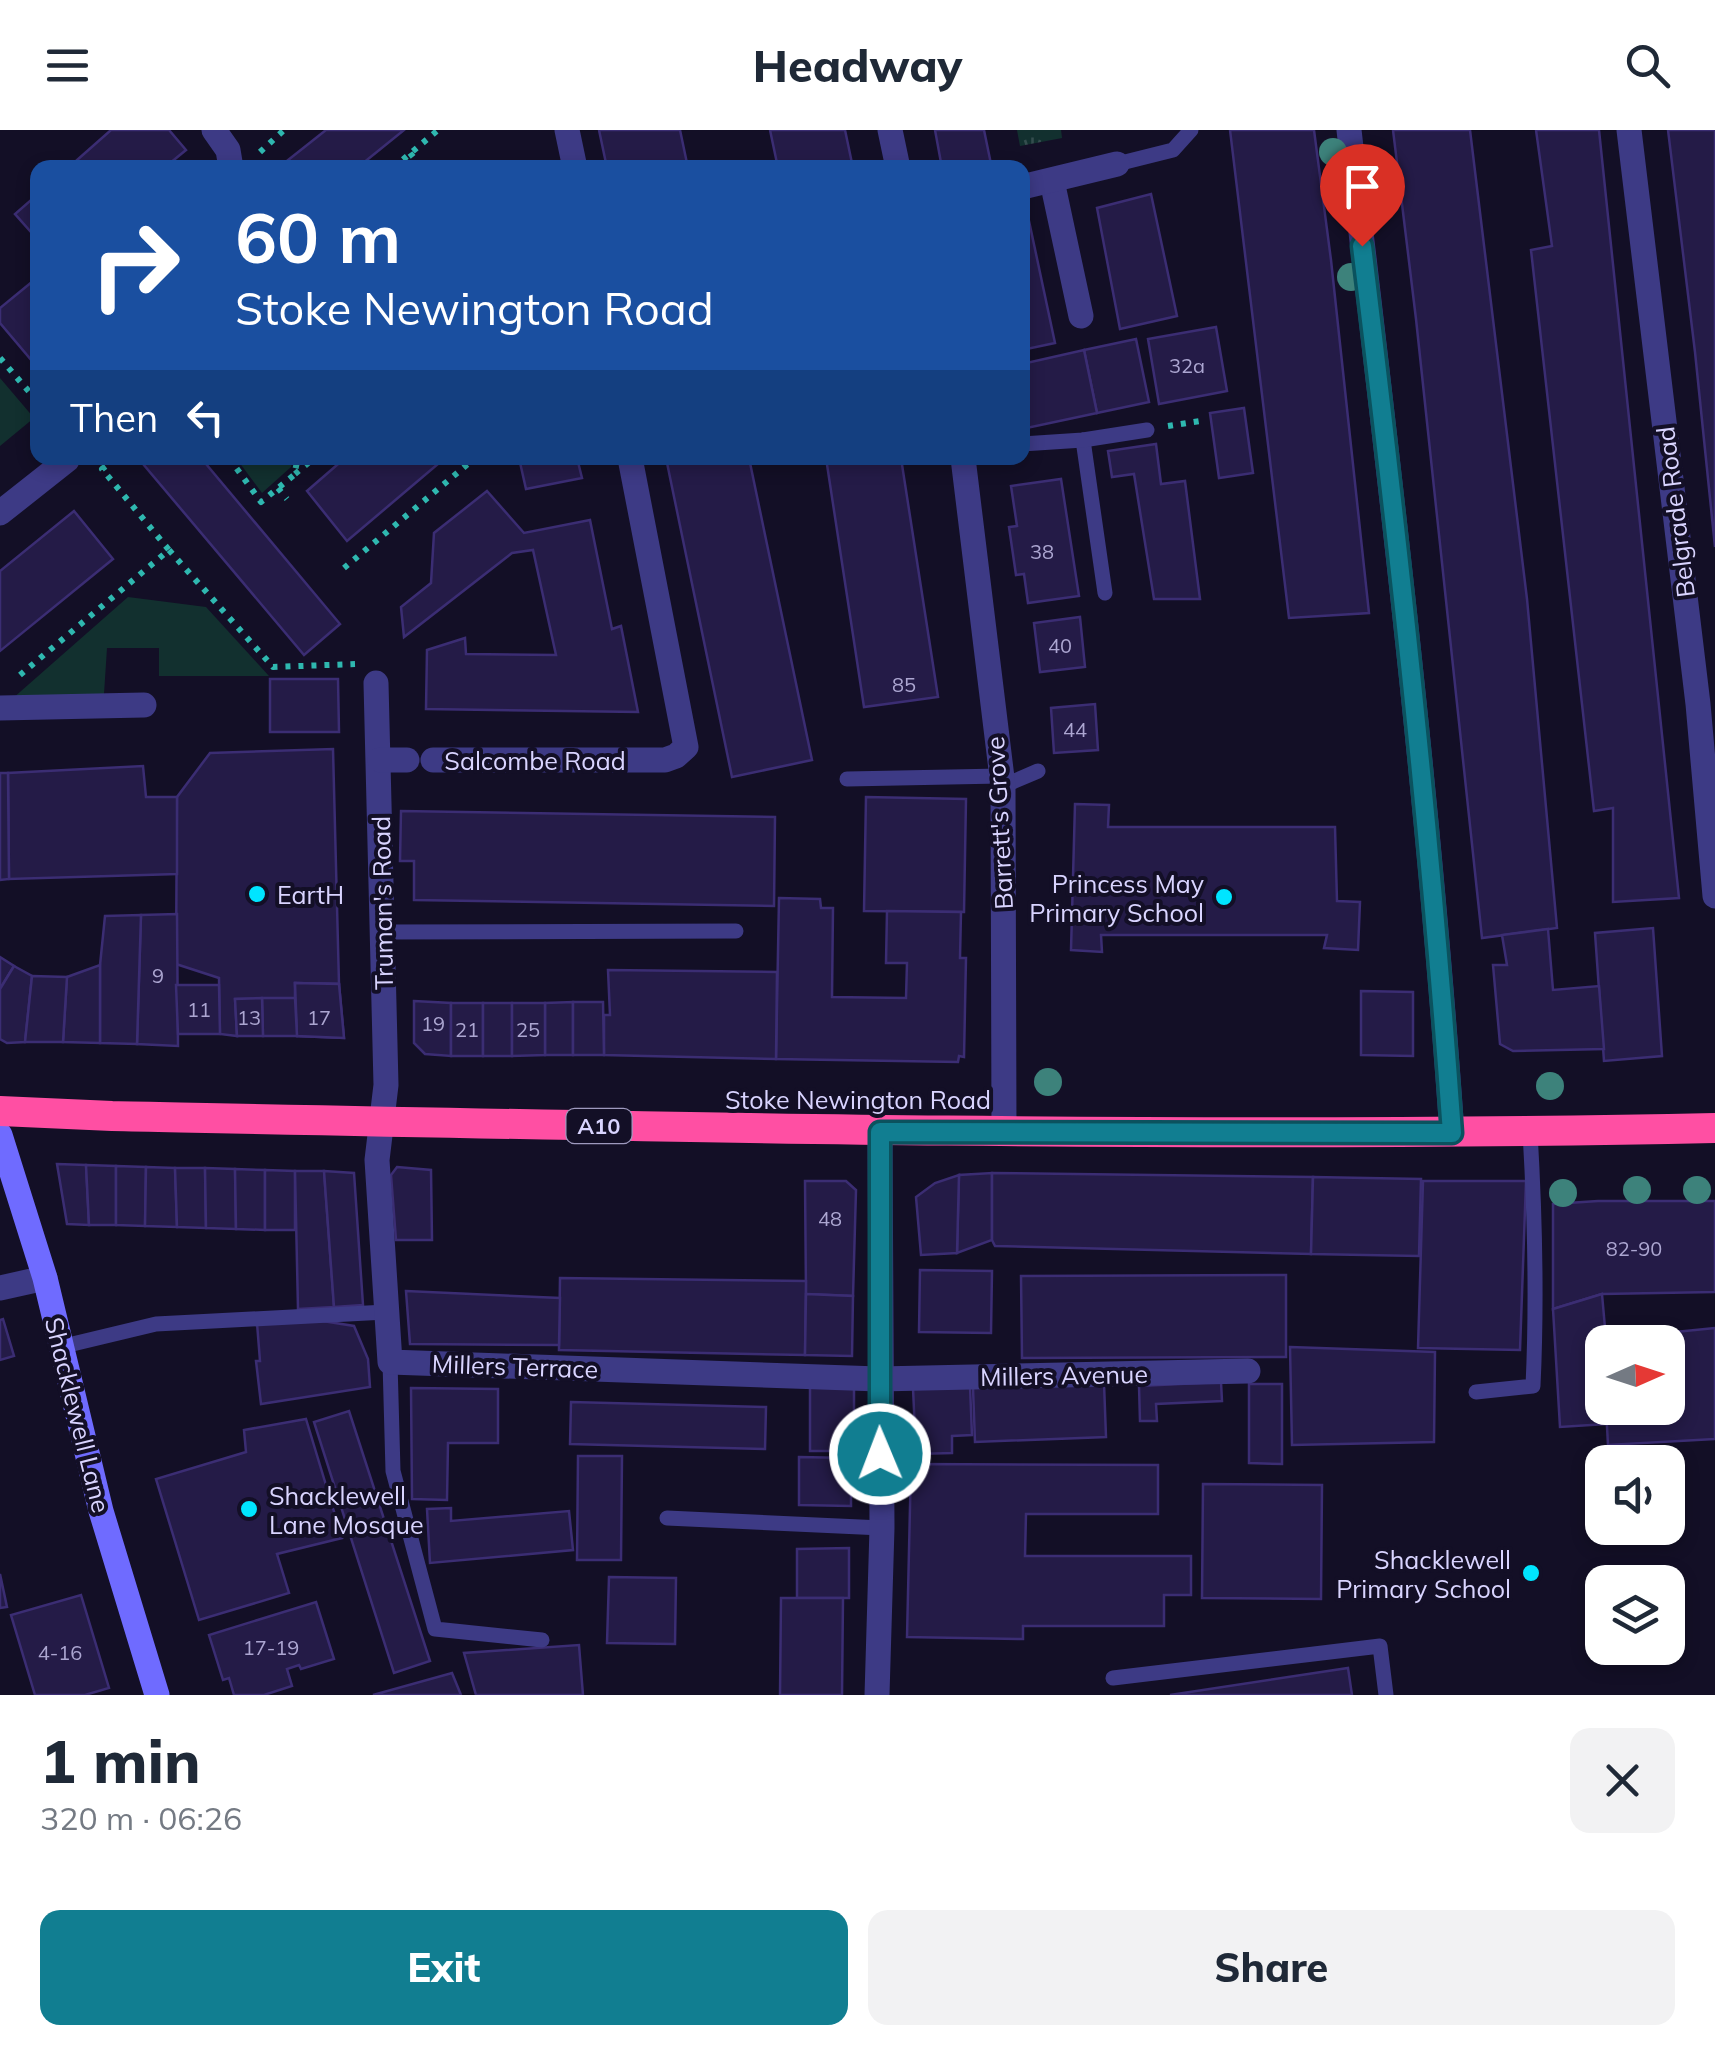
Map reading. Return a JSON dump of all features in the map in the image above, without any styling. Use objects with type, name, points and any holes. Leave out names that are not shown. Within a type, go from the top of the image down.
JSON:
[{"type":"highway","name":"Stoke Newington Road","points":[[0,1111],[880,1132],[1452,1133],[1715,1128]]},
{"type":"street","points":[[214,130],[236,160]]},
{"type":"street","points":[[567,130],[573,160]]},
{"type":"street","points":[[890,130],[896,160]]},
{"type":"street","points":[[1349,130],[1410,658],[1452,1133]]},
{"type":"street","name":"Belgrade Road","points":[[1629,130],[1698,704],[1715,896]]},
{"type":"street","points":[[1030,185],[1117,164]]},
{"type":"street","points":[[1052,181],[1081,316]]},
{"type":"street","points":[[0,513],[62,465]]},
{"type":"street","name":"Salcombe Road","points":[[380,760],[665,760],[686,747],[631,465]]},
{"type":"street","name":"Barrett's Grove","points":[[964,465],[1002,781],[1004,1131]]},
{"type":"street","name":"Truman's Road","points":[[376,683],[386,1085],[382,1122]]},
{"type":"street","points":[[0,708],[144,705]]},
{"type":"street","points":[[382,1122],[377,1160],[390,1362]]},
{"type":"street","points":[[877,1695],[882,1528],[880,1132]]},
{"type":"street","name":"Shacklewell Lane","points":[[0,1135],[44,1278],[102,1511],[157,1695]]},
{"type":"street","points":[[0,1288],[44,1278]]},
{"type":"street","name":"Millers Terrace","points":[[390,1362],[880,1379]]},
{"type":"street","name":"Millers Avenue","points":[[880,1379],[1248,1371]]},
{"type":"lane","points":[[1117,164],[1173,150],[1191,130]]},
{"type":"lane","points":[[1030,443],[1147,430]]},
{"type":"lane","points":[[1083,440],[1105,593]]},
{"type":"lane","points":[[848,779],[1002,781],[1038,771]]},
{"type":"lane","points":[[383,932],[736,931]]},
{"type":"lane","points":[[1476,1392],[1533,1386],[1536,1231],[1530,1132]]},
{"type":"lane","points":[[60,1347],[156,1324],[386,1312]]},
{"type":"lane","points":[[390,1362],[393,1472],[435,1628],[542,1640]]},
{"type":"lane","points":[[667,1518],[882,1528]]},
{"type":"lane","points":[[1113,1678],[1380,1646],[1386,1695]]},
{"type":"path","points":[[246,160],[284,130]]},
{"type":"path","points":[[403,160],[438,130]]},
{"type":"path","points":[[410,154],[415,160]]},
{"type":"path","points":[[0,358],[30,393]]},
{"type":"path","points":[[108,465],[102,469],[273,667],[358,664]]},
{"type":"path","points":[[233,465],[262,502],[306,465]]},
{"type":"path","points":[[294,475],[296,465]]},
{"type":"path","points":[[344,568],[460,465]]},
{"type":"path","points":[[278,488],[287,500]]},
{"type":"path","points":[[14,680],[169,550]]},
{"type":"green space","points":[[1017,130],[1061,130],[1062,138],[1020,146]]},
{"type":"green space","points":[[0,378],[30,413],[30,421],[0,446]]},
{"type":"green space","points":[[241,465],[291,465],[291,467],[262,493]]},
{"type":"green space","points":[[128,597],[206,607],[269,676],[159,676],[159,648],[107,648],[104,694],[12,699]]},
{"type":"building","points":[[111,130],[169,130],[186,150],[174,160],[77,160]]},
{"type":"building","points":[[326,130],[404,130],[367,160],[288,160]]},
{"type":"building","points":[[599,130],[680,130],[686,160],[605,160]]},
{"type":"building","points":[[770,130],[845,130],[851,160],[776,160]]},
{"type":"building","points":[[935,130],[984,130],[990,160],[941,160]]},
{"type":"building","points":[[1230,130],[1314,130],[1369,613],[1289,618]]},
{"type":"building","points":[[1393,130],[1470,130],[1527,599],[1557,928],[1482,938]]},
{"type":"building","points":[[1536,130],[1599,130],[1679,898],[1613,902],[1613,808],[1594,811],[1531,250],[1552,246]]},
{"type":"building","points":[[1668,130],[1715,130],[1715,547],[1695,352]]},
{"type":"building","points":[[1151,194],[1177,316],[1120,329],[1097,208]]},
{"type":"building","points":[[30,201],[30,231],[15,214]]},
{"type":"building","points":[[1030,226],[1055,343],[1030,348]]},
{"type":"building","points":[[30,284],[30,359],[0,323],[0,308]]},
{"type":"building","points":[[1216,327],[1227,391],[1159,404],[1148,339]]},
{"type":"building","points":[[1136,339],[1149,402],[1097,413],[1084,350]]},
{"type":"building","points":[[1084,350],[1097,413],[1030,427],[1030,362]]},
{"type":"building","points":[[1244,408],[1253,473],[1219,478],[1210,413]]},
{"type":"building","points":[[1156,444],[1161,484],[1185,481],[1200,599],[1154,599],[1134,474],[1112,477],[1108,451]]},
{"type":"building","points":[[144,465],[207,465],[340,624],[304,655]]},
{"type":"building","points":[[337,465],[437,465],[347,541],[307,491]]},
{"type":"building","points":[[521,465],[579,465],[582,478],[526,489]]},
{"type":"building","points":[[667,465],[750,465],[812,760],[732,777]]},
{"type":"building","points":[[827,465],[902,465],[938,697],[864,707]]},
{"type":"building","points":[[1061,479],[1079,596],[1028,603],[1024,574],[1016,575],[1009,527],[1017,526],[1011,486]]},
{"type":"building","points":[[487,491],[524,533],[590,520],[612,629],[621,626],[638,712],[426,709],[427,650],[465,638],[466,654],[556,655],[533,550],[512,553],[404,637],[401,607],[431,583],[434,533]]},
{"type":"building","points":[[74,511],[113,559],[0,651],[0,571]]},
{"type":"building","points":[[1080,617],[1085,667],[1040,672],[1034,623]]},
{"type":"building","points":[[270,679],[338,679],[339,732],[270,732]]},
{"type":"building","points":[[1095,704],[1098,750],[1054,753],[1051,708]]},
{"type":"building","name":"EartH","points":[[333,749],[339,984],[295,983],[295,998],[235,999],[237,1036],[220,1034],[219,978],[176,964],[177,797],[210,753]]},
{"type":"building","points":[[143,766],[146,797],[177,797],[177,874],[9,879],[8,773]]},
{"type":"building","points":[[0,773],[8,773],[9,879],[0,880]]},
{"type":"building","points":[[866,797],[966,799],[964,912],[864,911]]},
{"type":"building","points":[[1075,804],[1109,805],[1108,827],[1335,827],[1337,901],[1360,902],[1358,950],[1324,948],[1327,935],[1101,935],[1102,952],[1071,950]]},
{"type":"building","points":[[401,811],[775,817],[774,906],[414,900],[414,861],[400,861]]},
{"type":"building","points":[[779,898],[820,899],[821,908],[833,908],[832,997],[906,998],[907,963],[886,963],[887,911],[961,912],[960,958],[966,958],[964,1057],[959,1056],[958,1062],[776,1059]]},
{"type":"building","points":[[177,914],[178,1046],[137,1044],[141,915]]},
{"type":"building","points":[[141,915],[137,1044],[100,1043],[100,965],[105,916]]},
{"type":"building","points":[[1653,928],[1662,1056],[1604,1061],[1595,933]]},
{"type":"building","points":[[1548,929],[1553,990],[1599,986],[1604,1049],[1513,1051],[1500,1044],[1493,965],[1507,965],[1502,935]]},
{"type":"building","points":[[0,957],[14,966],[0,989]]},
{"type":"building","points":[[100,965],[100,1043],[63,1042],[67,977]]},
{"type":"building","points":[[14,966],[32,976],[25,1042],[7,1043],[0,1039],[0,989]]},
{"type":"building","points":[[608,970],[777,972],[776,1059],[604,1055],[604,1015],[610,1015]]},
{"type":"building","points":[[32,976],[67,977],[63,1042],[25,1042]]},
{"type":"building","points":[[295,983],[339,984],[344,1038],[297,1036]]},
{"type":"building","points":[[295,983],[339,984],[344,1038],[297,1036]]},
{"type":"building","points":[[176,985],[219,985],[220,1034],[178,1034]]},
{"type":"building","points":[[1361,991],[1413,992],[1413,1056],[1361,1055]]},
{"type":"building","points":[[262,998],[295,998],[297,1036],[263,1036]]},
{"type":"building","points":[[262,998],[263,1036],[237,1036],[235,999]]},
{"type":"building","points":[[414,1001],[451,1003],[451,1056],[425,1054],[414,1043]]},
{"type":"building","points":[[573,1002],[573,1055],[545,1055],[545,1003]]},
{"type":"building","points":[[573,1002],[603,1002],[604,1055],[573,1055]]},
{"type":"building","points":[[451,1003],[483,1003],[483,1056],[451,1056]]},
{"type":"building","points":[[483,1003],[512,1003],[512,1056],[483,1056]]},
{"type":"building","points":[[512,1003],[545,1003],[545,1055],[512,1056]]},
{"type":"building","points":[[57,1164],[86,1165],[89,1225],[67,1224]]},
{"type":"building","points":[[86,1165],[116,1166],[116,1225],[89,1225]]},
{"type":"building","points":[[116,1166],[146,1167],[145,1226],[116,1225]]},
{"type":"building","points":[[146,1167],[175,1168],[177,1227],[145,1226]]},
{"type":"building","points":[[397,1167],[431,1170],[432,1240],[396,1240],[391,1175]]},
{"type":"building","points":[[175,1168],[205,1168],[206,1228],[177,1227]]},
{"type":"building","points":[[205,1168],[235,1169],[236,1229],[206,1228]]},
{"type":"building","points":[[235,1169],[265,1170],[265,1230],[236,1229]]},
{"type":"building","points":[[265,1170],[295,1171],[295,1230],[265,1230]]},
{"type":"building","points":[[295,1171],[324,1171],[334,1307],[298,1309]]},
{"type":"building","points":[[324,1171],[354,1173],[363,1305],[334,1307]]},
{"type":"building","points":[[992,1173],[992,1240],[957,1253],[959,1175]]},
{"type":"building","points":[[992,1173],[1313,1177],[1311,1254],[995,1246]]},
{"type":"building","points":[[959,1175],[957,1253],[921,1255],[916,1197],[935,1183]]},
{"type":"building","points":[[1313,1177],[1421,1179],[1419,1256],[1311,1254]]},
{"type":"building","points":[[805,1181],[846,1181],[856,1190],[853,1296],[806,1294]]},
{"type":"building","points":[[1423,1181],[1526,1181],[1520,1350],[1418,1348]]},
{"type":"building","points":[[1715,1201],[1715,1292],[1602,1294],[1553,1309],[1553,1204]]},
{"type":"building","points":[[920,1270],[992,1271],[991,1333],[919,1332]]},
{"type":"building","points":[[1286,1275],[1286,1357],[1022,1358],[1021,1276]]},
{"type":"building","points":[[560,1278],[806,1281],[805,1355],[559,1350]]},
{"type":"building","points":[[406,1291],[560,1298],[559,1345],[410,1344]]},
{"type":"building","points":[[806,1294],[853,1296],[852,1356],[805,1355]]},
{"type":"building","points":[[1602,1294],[1605,1325],[1585,1325],[1585,1425],[1591,1425],[1560,1427],[1553,1309]]},
{"type":"building","points":[[3,1319],[14,1356],[0,1360],[0,1320]]},
{"type":"building","points":[[310,1319],[354,1326],[368,1359],[370,1387],[261,1404],[257,1323]]},
{"type":"building","points":[[1715,1328],[1715,1439],[1608,1445],[1607,1425],[1685,1425],[1685,1331]]},
{"type":"building","points":[[1290,1347],[1435,1352],[1434,1442],[1292,1445]]},
{"type":"building","points":[[1221,1382],[1222,1401],[1156,1404],[1157,1421],[1140,1421],[1139,1386]]},
{"type":"building","points":[[1104,1383],[1106,1437],[975,1442],[973,1388]]},
{"type":"building","points":[[1249,1384],[1282,1384],[1282,1464],[1249,1463]]},
{"type":"building","points":[[810,1386],[854,1386],[854,1451],[810,1451]]},
{"type":"building","points":[[970,1386],[972,1435],[952,1436],[952,1453],[916,1454],[913,1388]]},
{"type":"building","points":[[411,1388],[498,1389],[498,1443],[448,1443],[447,1500],[412,1499]]},
{"type":"building","points":[[571,1402],[766,1407],[765,1449],[570,1444]]},
{"type":"building","points":[[349,1411],[430,1661],[394,1673],[314,1422]]},
{"type":"building","name":"Shacklewell Lane Mosque","points":[[306,1419],[342,1538],[277,1554],[289,1593],[199,1620],[156,1479],[246,1452],[244,1430]]},
{"type":"building","points":[[578,1456],[622,1456],[621,1560],[577,1560]]},
{"type":"building","points":[[799,1457],[851,1458],[851,1506],[799,1505]]},
{"type":"building","points":[[911,1464],[1158,1465],[1158,1514],[1026,1514],[1025,1556],[1191,1556],[1191,1595],[1164,1595],[1164,1626],[1023,1626],[1023,1639],[907,1637]]},
{"type":"building","points":[[1203,1484],[1322,1485],[1321,1599],[1202,1598]]},
{"type":"building","points":[[451,1508],[451,1521],[569,1511],[573,1550],[430,1563],[427,1509]]},
{"type":"building","points":[[849,1548],[849,1598],[797,1598],[797,1549]]},
{"type":"building","points":[[0,1574],[7,1607],[0,1608]]},
{"type":"building","points":[[609,1577],[676,1578],[675,1644],[607,1643]]},
{"type":"building","points":[[81,1595],[109,1688],[85,1695],[35,1695],[11,1615]]},
{"type":"building","points":[[781,1598],[843,1598],[842,1695],[780,1695]]},
{"type":"building","points":[[316,1602],[334,1659],[287,1669],[292,1686],[264,1695],[234,1695],[229,1678],[223,1680],[209,1635]]},
{"type":"building","points":[[579,1645],[583,1695],[476,1695],[464,1653]]},
{"type":"building","points":[[1348,1668],[1352,1695],[1170,1695]]},
{"type":"building","points":[[452,1673],[461,1695],[373,1695]]},
{"type":"place","name":"EartH","points":[[257,894]]},
{"type":"place","name":"Princess May Primary School","points":[[1224,897]]},
{"type":"place","name":"Shacklewell Lane Mosque","points":[[249,1509]]},
{"type":"place","name":"Shacklewell Primary School","points":[[1531,1573]]},
{"type":"route","points":[[880,1454],[880,1132],[1452,1133],[1438,941],[1408,639],[1362,246]]}]
